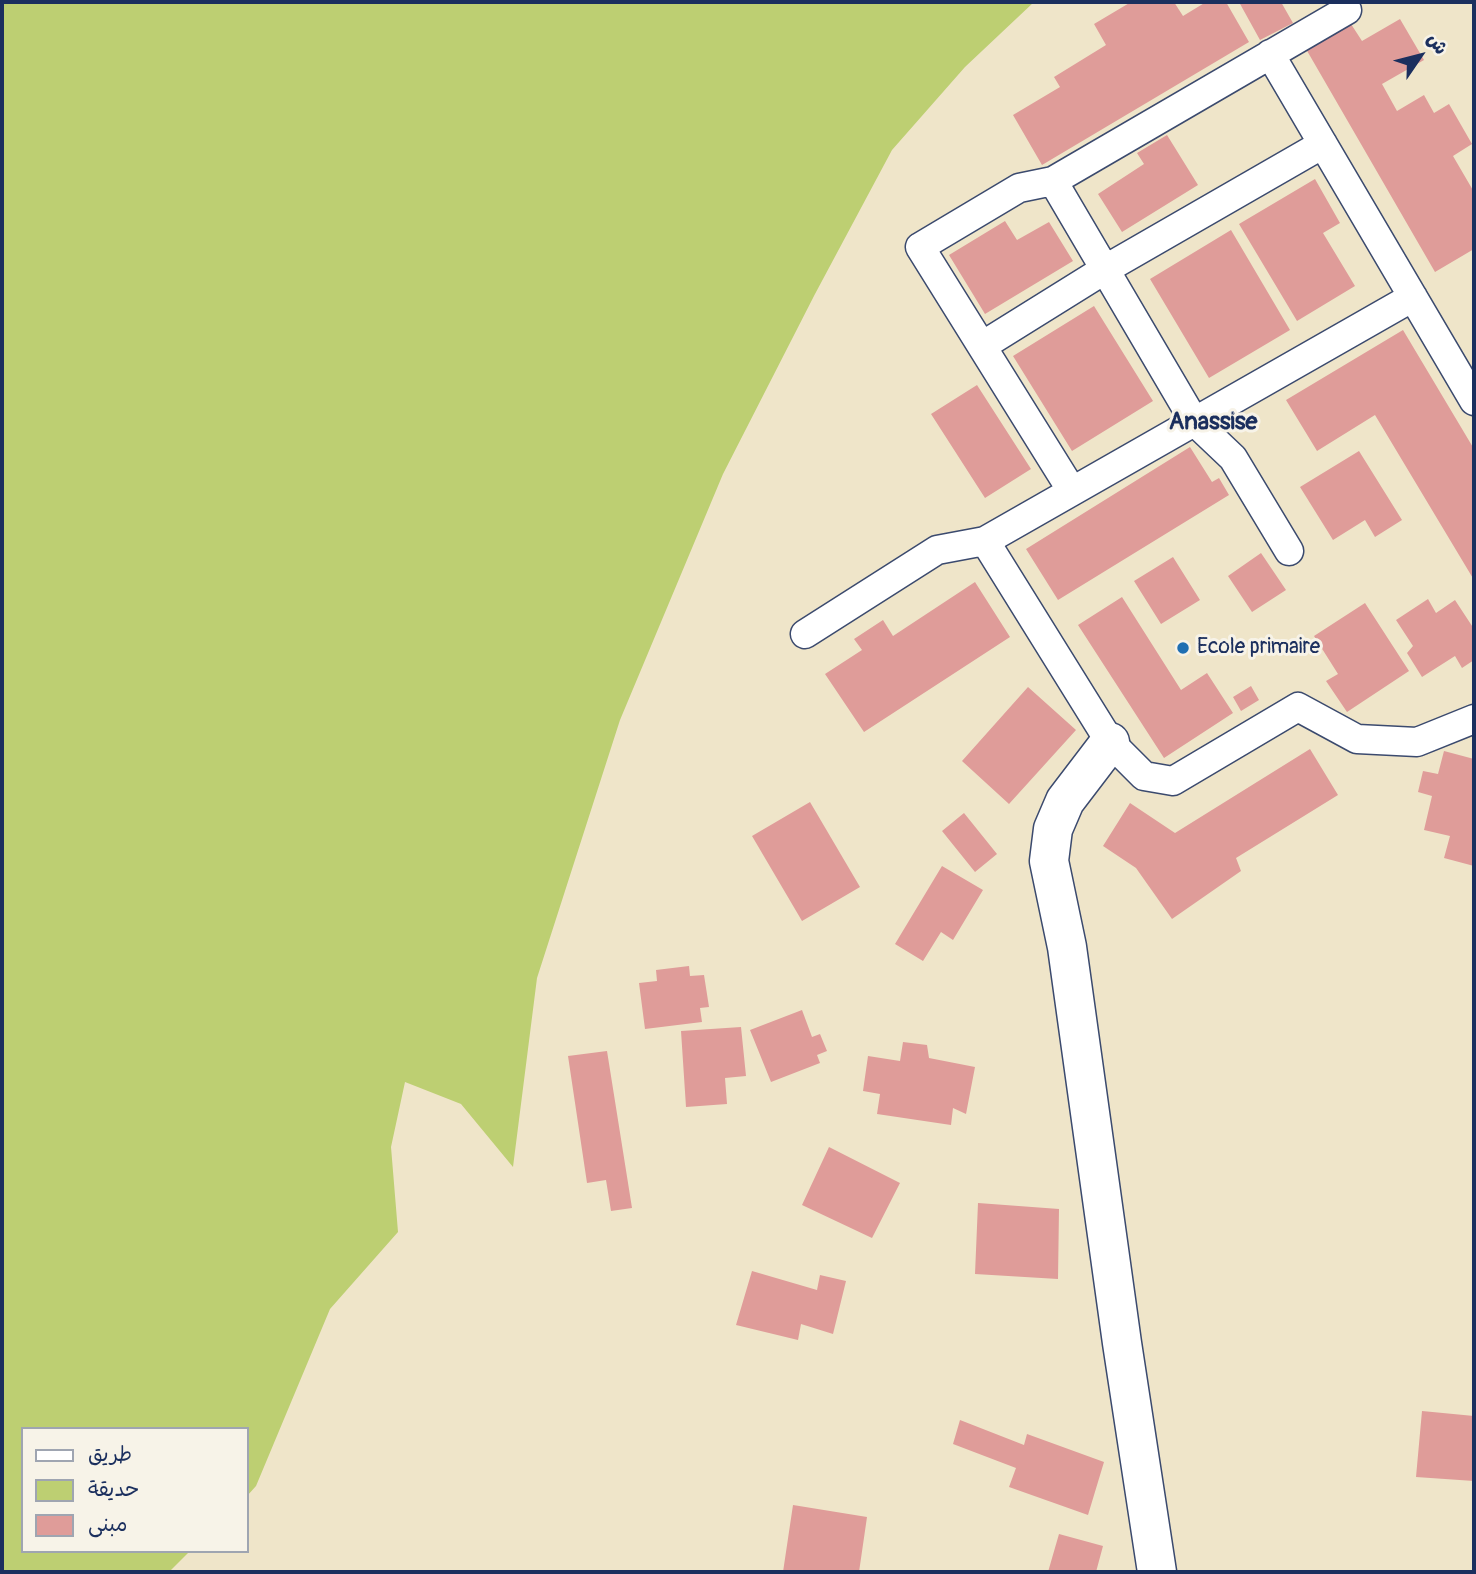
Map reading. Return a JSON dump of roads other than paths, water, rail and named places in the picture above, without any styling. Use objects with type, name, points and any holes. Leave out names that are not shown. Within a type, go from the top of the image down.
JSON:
[{"type":"street","points":[[1072,491],[919,247],[1019,188],[1053,181],[1348,10]]},
{"type":"street","points":[[1270,54],[1474,401]]},
{"type":"street","points":[[982,346],[1104,270],[1323,144]]},
{"type":"street","points":[[1053,181],[1194,421],[1233,458],[1289,551]]},
{"type":"street","points":[[805,634],[937,550],[985,541],[1413,297]]},
{"type":"street","points":[[985,541],[1110,742],[1144,776],[1173,782],[1298,707],[1357,739],[1417,742],[1474,719]]},
{"type":"street","points":[[1110,742],[1065,801],[1054,829],[1049,861],[1067,947],[1157,1572]]},
{"type":"place","name":"Ecole primaire","points":[[1183,648]]},
{"type":"district","name":"Anassise","points":[[1213,423]]}]
